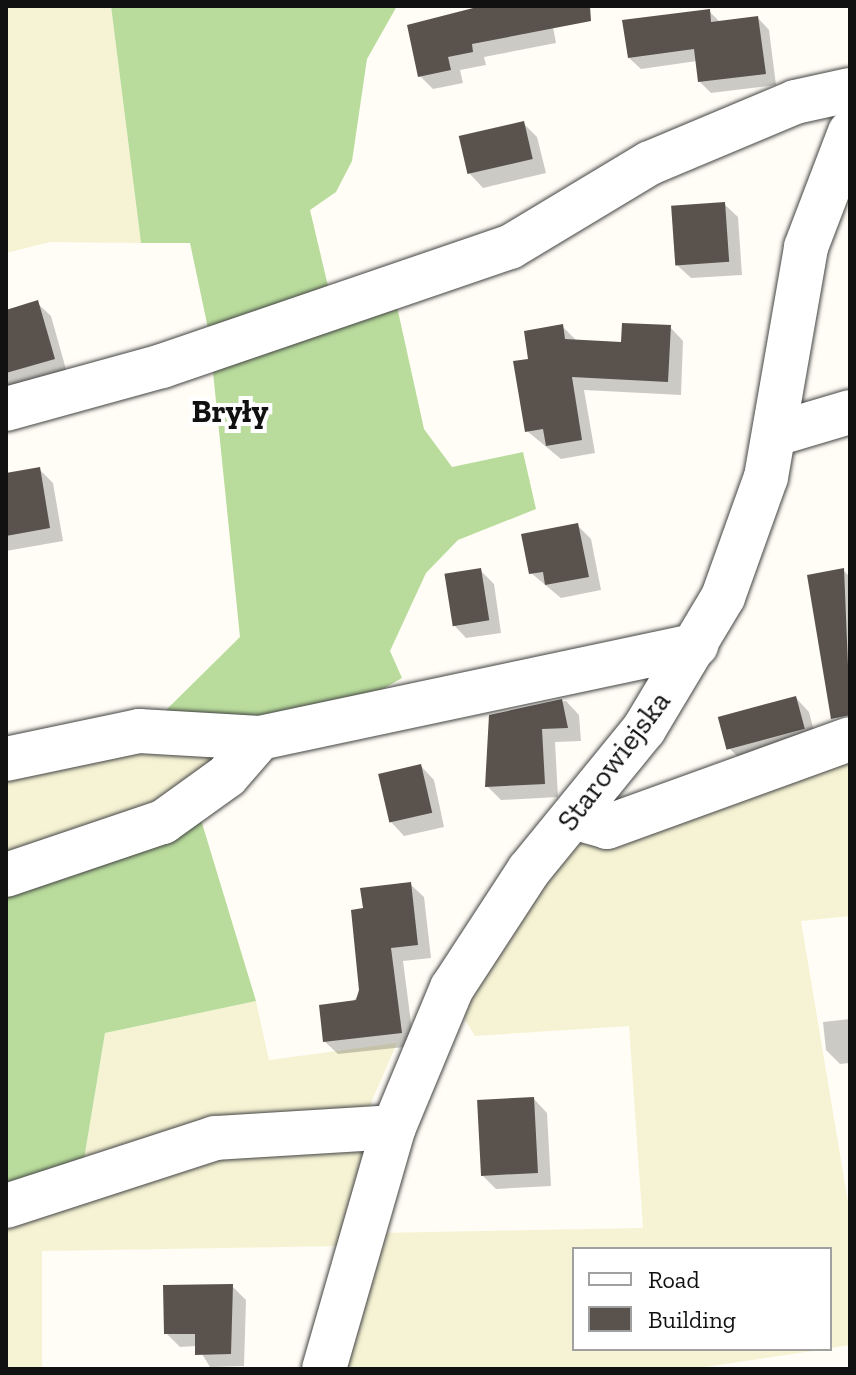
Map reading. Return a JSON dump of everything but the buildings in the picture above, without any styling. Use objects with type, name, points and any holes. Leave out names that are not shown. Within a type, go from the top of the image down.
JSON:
[{"type":"street","points":[[6,409],[162,366],[510,247],[650,163],[795,102],[850,90]]},
{"type":"street","name":"Starowiejska","points":[[324,1369],[394,1127],[452,988],[573,817],[644,729],[696,645],[750,532],[776,434],[800,271],[850,132]]},
{"type":"street","points":[[776,434],[850,412]]},
{"type":"street","points":[[6,759],[139,731],[260,738],[696,645]]},
{"type":"street","points":[[6,875],[163,822],[227,776],[260,738]]},
{"type":"street","points":[[573,817],[607,827],[850,739]]},
{"type":"street","points":[[6,1206],[215,1138],[394,1127]]},
{"type":"shaded area","points":[[6,6],[111,6],[141,243],[50,242],[6,253]]},
{"type":"shaded area","points":[[238,747],[177,797],[6,858],[6,775],[94,753]]},
{"type":"shaded area","points":[[850,747],[850,916],[801,921],[850,1214],[850,1345],[832,1348],[832,1247],[572,1247],[572,1351],[813,1351],[692,1369],[336,1369],[374,1233],[643,1228],[629,1026],[475,1036],[465,1020],[461,998],[575,843]]},
{"type":"shaded area","points":[[256,1001],[269,1060],[397,1043],[367,1112],[83,1165],[105,1033]]},
{"type":"shaded area","points":[[376,1142],[345,1246],[42,1251],[42,1369],[6,1369],[6,1216],[166,1160]]},
{"type":"green space","points":[[111,6],[397,6],[367,59],[352,161],[336,192],[310,210],[333,307],[396,302],[424,429],[452,467],[523,452],[536,509],[458,540],[426,573],[390,651],[402,678],[352,707],[270,722],[162,714],[240,637],[209,333],[190,243],[141,243]]},
{"type":"green space","points":[[198,810],[256,1001],[105,1033],[83,1165],[6,1196],[6,888]]},
{"type":"district","name":"Bryły","points":[[230,411]]}]
